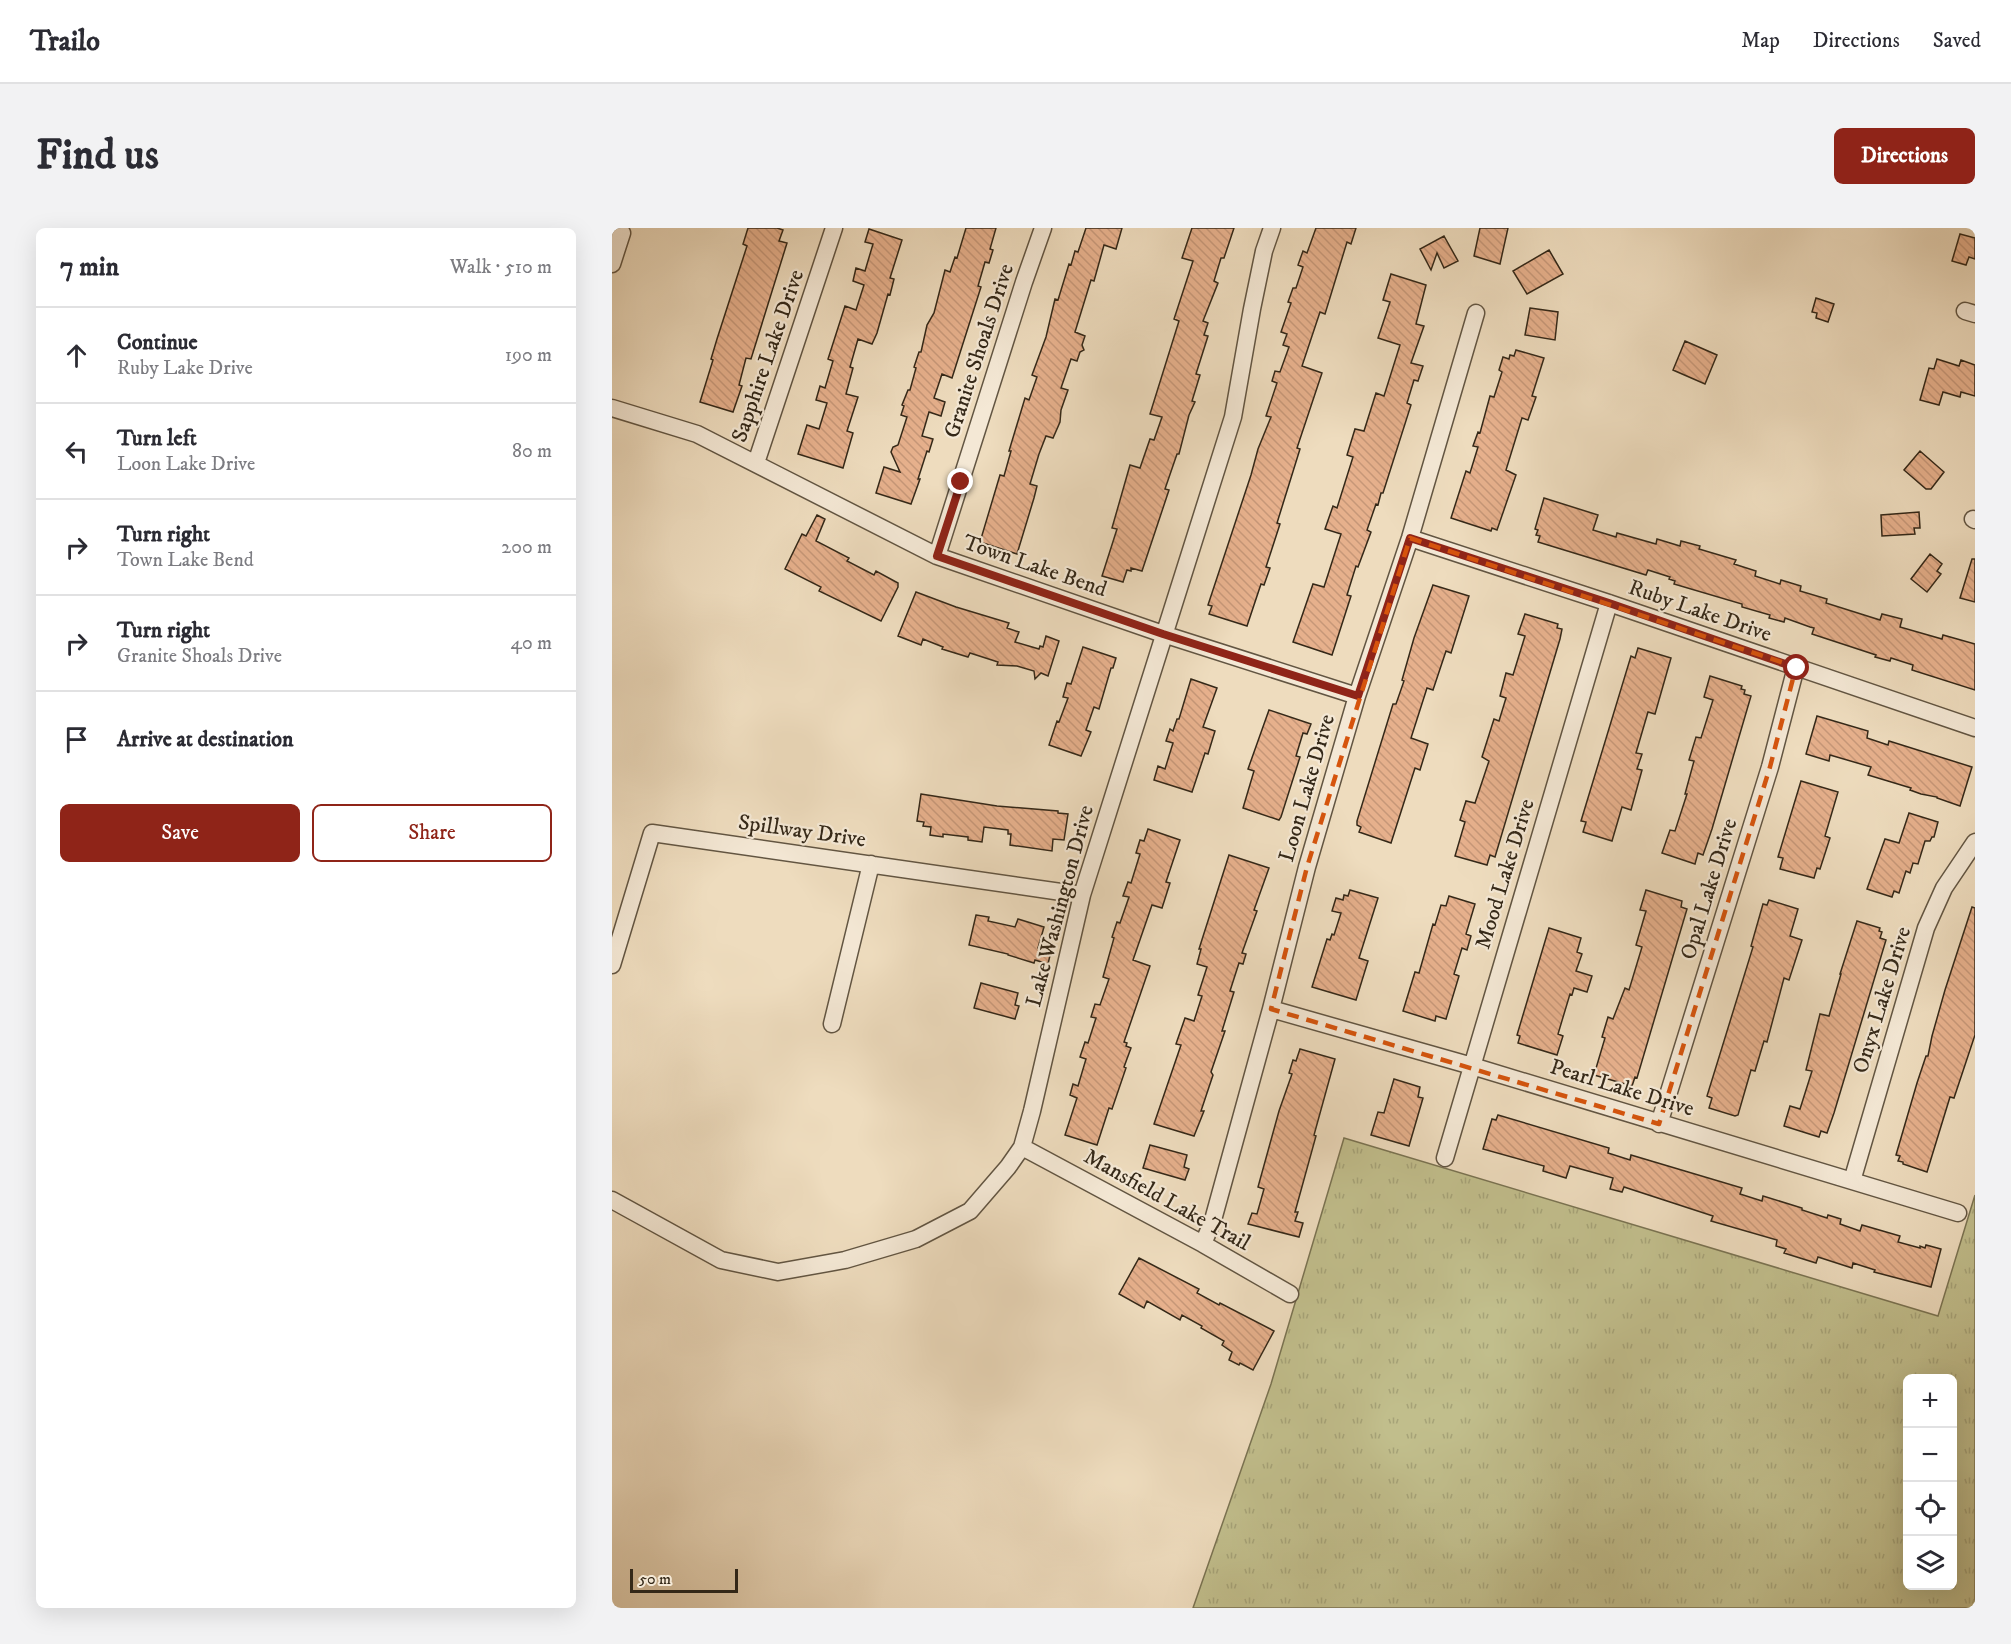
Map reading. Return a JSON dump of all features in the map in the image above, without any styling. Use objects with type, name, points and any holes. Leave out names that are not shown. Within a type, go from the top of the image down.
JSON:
[{"type":"street","name":"Sapphire Lake Drive","points":[[756,463],[834,228]]},
{"type":"street","name":"Granite Shoals Drive","points":[[937,556],[1043,228]]},
{"type":"street","name":"Lake Washington Drive","points":[[612,1200],[721,1260],[778,1272],[845,1260],[916,1239],[970,1211],[1022,1148],[1082,895],[1233,417],[1252,309],[1264,251],[1272,228]]},
{"type":"street","points":[[612,230],[622,232],[612,264]]},
{"type":"street","name":"Loon Lake Drive","points":[[1203,1244],[1213,1220],[1307,867],[1358,696],[1410,538],[1476,313]]},
{"type":"street","name":"Town Lake Bend","points":[[612,408],[697,434],[937,556],[1163,634],[1358,696]]},
{"type":"street","name":"Ruby Lake Drive","points":[[1410,538],[1609,603],[1975,728]]},
{"type":"street","name":"Mood Lake Drive","points":[[1445,1158],[1609,603]]},
{"type":"street","name":"Opal Lake Drive","points":[[1659,1124],[1770,767],[1797,668]]},
{"type":"street","name":"Spillway Drive","points":[[612,965],[652,833],[1082,895]]},
{"type":"street","name":"Onyx Lake Drive","points":[[1852,1181],[1926,928],[1944,888],[1975,842]]},
{"type":"street","points":[[832,1024],[871,864]]},
{"type":"street","name":"Pearl Lake Drive","points":[[1271,1009],[1472,1066],[1958,1213]]},
{"type":"street","name":"Mansfield Lake Trail","points":[[1022,1148],[1203,1244],[1290,1294]]},
{"type":"highlighted area","points":[[1410,538],[1796,667],[1770,767],[1659,1124],[1271,1009],[1307,867]]},
{"type":"green space","points":[[1344,1138],[1938,1316],[1975,1195],[1975,1608],[1193,1608],[1271,1384]]},
{"type":"building","points":[[748,228],[783,230],[779,241],[787,243],[751,359],[746,358],[739,385],[742,386],[733,412],[700,402],[717,339],[747,246],[743,244]]},
{"type":"building","points":[[966,228],[996,228],[990,249],[993,250],[989,263],[985,262],[978,286],[981,287],[952,378],[942,374],[934,398],[945,402],[941,416],[929,412],[922,436],[933,439],[929,452],[927,451],[911,504],[876,493],[884,467],[900,472],[891,452],[893,447],[898,445],[907,417],[901,415],[904,406],[902,405],[910,390],[916,368],[914,367],[919,352],[921,352],[927,325],[934,313],[945,270],[950,272],[955,257],[957,258]]},
{"type":"building","points":[[1086,228],[1122,228],[1116,249],[1104,245],[1094,281],[1091,280],[1075,332],[1085,336],[1082,345],[1084,350],[1080,352],[1077,361],[1071,359],[1061,388],[1068,390],[1061,410],[1060,422],[1053,438],[1046,436],[1039,454],[1030,484],[1037,486],[1017,554],[980,542],[1000,475],[1004,476],[1025,398],[1029,400],[1037,377],[1032,375],[1046,337],[1055,299],[1058,300],[1069,264],[1071,265],[1075,251],[1078,252]]},
{"type":"building","points":[[1192,228],[1234,228],[1224,258],[1221,258],[1214,281],[1218,283],[1203,321],[1208,323],[1204,335],[1208,336],[1196,374],[1200,375],[1192,401],[1195,402],[1189,415],[1179,454],[1177,454],[1165,489],[1169,490],[1142,571],[1131,568],[1131,571],[1127,570],[1123,582],[1102,576],[1117,529],[1112,528],[1130,465],[1140,468],[1150,439],[1154,440],[1162,417],[1150,414],[1179,321],[1174,319],[1193,261],[1182,258]]},
{"type":"building","points":[[1316,228],[1356,228],[1351,244],[1347,242],[1325,314],[1320,312],[1302,366],[1322,373],[1297,448],[1300,449],[1277,523],[1280,524],[1266,567],[1270,568],[1264,585],[1261,584],[1247,626],[1209,614],[1212,606],[1208,605],[1258,449],[1271,417],[1266,416],[1277,383],[1272,381],[1275,371],[1280,372],[1289,347],[1283,345],[1287,334],[1281,332],[1291,303],[1288,302],[1293,288],[1296,288],[1303,267],[1298,265],[1303,251],[1307,253]]},
{"type":"building","points":[[1480,228],[1508,228],[1500,264],[1474,256]]},
{"type":"building","points":[[869,229],[902,240],[890,278],[894,279],[890,295],[888,294],[877,333],[872,344],[858,339],[850,367],[853,368],[846,394],[858,397],[847,431],[853,433],[843,468],[798,454],[807,425],[819,429],[827,403],[816,400],[820,386],[825,388],[833,361],[828,359],[845,306],[856,310],[864,285],[853,281],[856,268],[865,271],[873,244],[865,242]]},
{"type":"building","points":[[1960,234],[1975,238],[1975,259],[1969,257],[1966,265],[1952,261]]},
{"type":"building","points":[[1444,236],[1458,261],[1444,268],[1437,253],[1431,270],[1420,249]]},
{"type":"building","points":[[1549,250],[1563,274],[1527,294],[1513,271]]},
{"type":"building","points":[[1391,274],[1426,285],[1416,324],[1424,326],[1411,363],[1423,366],[1418,381],[1414,380],[1407,403],[1411,405],[1383,493],[1381,493],[1378,505],[1376,504],[1367,530],[1371,532],[1358,567],[1356,566],[1347,595],[1351,596],[1332,655],[1293,642],[1313,584],[1324,587],[1341,534],[1325,529],[1333,506],[1337,508],[1353,457],[1347,455],[1355,429],[1364,431],[1376,393],[1384,396],[1400,345],[1378,338],[1390,302],[1383,300]]},
{"type":"building","points":[[1816,298],[1834,304],[1828,322],[1816,318],[1817,313],[1812,312]]},
{"type":"building","points":[[1530,308],[1558,312],[1555,340],[1525,335]]},
{"type":"building","points":[[1685,341],[1717,355],[1705,384],[1673,370]]},
{"type":"building","points":[[1516,350],[1544,358],[1532,396],[1536,397],[1528,420],[1522,418],[1506,470],[1516,475],[1497,530],[1492,528],[1491,531],[1451,518],[1466,471],[1470,473],[1478,447],[1473,446],[1478,432],[1480,433],[1490,396],[1494,397],[1502,372],[1499,370],[1503,357],[1509,359],[1510,355],[1514,356]]},
{"type":"building","points":[[1937,359],[1959,366],[1961,360],[1975,365],[1975,396],[1961,392],[1960,397],[1943,392],[1939,405],[1920,400],[1929,368],[1934,369]]},
{"type":"building","points":[[1920,451],[1944,472],[1931,489],[1926,489],[1904,470]]},
{"type":"building","points":[[1544,498],[1598,515],[1593,530],[1616,537],[1617,533],[1656,544],[1657,539],[1680,546],[1681,541],[1700,546],[1699,549],[1736,560],[1734,564],[1756,571],[1755,576],[1780,584],[1781,580],[1801,586],[1800,591],[1827,599],[1826,603],[1880,620],[1882,614],[1902,619],[1900,627],[1942,639],[1943,635],[1975,644],[1975,690],[1912,670],[1913,665],[1891,658],[1890,661],[1875,657],[1876,655],[1812,634],[1814,628],[1785,618],[1784,622],[1769,618],[1770,615],[1742,607],[1742,604],[1674,584],[1675,581],[1669,579],[1670,577],[1648,570],[1646,575],[1538,542],[1540,536],[1536,535],[1538,530],[1535,529]]},
{"type":"building","points":[[1919,512],[1920,528],[1914,528],[1915,534],[1882,536],[1881,515]]},
{"type":"building","points":[[817,515],[825,519],[816,541],[849,558],[847,561],[874,575],[876,571],[898,583],[881,621],[819,591],[821,587],[785,569],[802,534],[806,536]]},
{"type":"building","points":[[1930,554],[1942,564],[1937,571],[1941,574],[1927,592],[1911,579]]},
{"type":"building","points":[[1972,559],[1975,559],[1975,602],[1960,598]]},
{"type":"building","points":[[1433,585],[1469,596],[1451,653],[1446,651],[1433,690],[1427,688],[1411,738],[1428,744],[1420,770],[1415,768],[1391,843],[1359,832],[1361,827],[1357,825],[1357,821],[1393,704],[1396,704],[1404,681],[1402,680],[1414,638]]},
{"type":"building","points":[[916,592],[1009,623],[1007,628],[1019,632],[1015,642],[1039,649],[1040,646],[1043,647],[1046,636],[1059,641],[1048,676],[1041,673],[1035,679],[1034,671],[1017,666],[997,665],[998,662],[970,653],[968,657],[942,649],[943,647],[923,639],[921,645],[898,636]]},
{"type":"building","points":[[1525,614],[1558,624],[1557,628],[1562,629],[1495,857],[1490,855],[1487,865],[1455,856],[1465,822],[1460,820],[1466,801],[1475,803],[1489,761],[1482,757],[1494,719],[1499,721],[1506,698],[1500,696],[1506,673],[1513,675],[1525,636],[1518,634]]},
{"type":"building","points":[[1083,647],[1116,658],[1099,709],[1094,707],[1086,730],[1091,732],[1081,756],[1049,745],[1068,698],[1063,697],[1067,683],[1071,684]]},
{"type":"building","points":[[1638,648],[1671,658],[1655,714],[1648,712],[1636,753],[1642,754],[1637,769],[1642,770],[1631,810],[1622,807],[1612,841],[1583,832],[1586,822],[1581,821],[1631,656],[1635,658]]},
{"type":"building","points":[[1710,676],[1742,686],[1741,689],[1745,690],[1744,694],[1751,696],[1712,829],[1703,855],[1698,853],[1695,864],[1662,853],[1670,830],[1675,831],[1687,794],[1685,794],[1694,761],[1689,760],[1696,737],[1701,738],[1713,700],[1704,697]]},
{"type":"building","points":[[1191,679],[1217,688],[1203,727],[1215,731],[1192,792],[1154,780],[1158,766],[1165,769],[1173,743],[1166,741],[1170,729],[1173,731],[1179,719]]},
{"type":"building","points":[[1269,710],[1311,724],[1307,734],[1303,733],[1296,756],[1300,757],[1279,820],[1243,808],[1254,771],[1248,769]]},
{"type":"building","points":[[1817,716],[1868,731],[1867,738],[1888,745],[1889,741],[1972,767],[1960,806],[1868,775],[1871,767],[1830,755],[1829,761],[1806,754]]},
{"type":"building","points":[[1801,781],[1838,792],[1825,836],[1830,838],[1820,869],[1817,868],[1814,878],[1780,869],[1783,858],[1778,857]]},
{"type":"building","points":[[921,794],[1068,814],[1064,840],[1053,839],[1052,851],[1010,845],[1011,834],[1008,834],[1008,830],[984,827],[982,842],[968,840],[968,837],[930,835],[931,827],[923,826],[924,822],[917,821]]},
{"type":"building","points":[[1909,813],[1938,822],[1934,837],[1930,841],[1925,841],[1918,864],[1913,863],[1910,873],[1906,871],[1899,893],[1894,891],[1892,897],[1867,889],[1885,839],[1899,843]]},
{"type":"building","points":[[1148,829],[1180,840],[1166,882],[1170,883],[1162,908],[1152,905],[1133,960],[1150,966],[1124,1042],[1131,1048],[1124,1067],[1126,1068],[1112,1109],[1109,1108],[1097,1145],[1065,1135],[1077,1098],[1070,1095],[1073,1084],[1078,1086],[1086,1059],[1080,1057],[1085,1042],[1088,1043],[1096,1018],[1091,1017],[1095,1004],[1100,1005],[1109,979],[1103,977],[1114,938],[1112,937],[1117,922],[1120,923],[1129,897],[1123,896],[1128,882],[1131,883],[1140,854],[1136,853],[1140,840],[1144,841]]},
{"type":"building","points":[[1229,855],[1269,868],[1242,953],[1246,954],[1243,964],[1239,963],[1230,991],[1234,992],[1222,1031],[1225,1031],[1211,1072],[1213,1075],[1201,1111],[1204,1111],[1194,1136],[1154,1124],[1181,1045],[1176,1044],[1185,1018],[1194,1021],[1202,996],[1198,995],[1207,967],[1197,964],[1201,949],[1199,949]]},
{"type":"building","points":[[1350,890],[1378,898],[1359,958],[1368,961],[1356,1000],[1312,987],[1327,939],[1330,940],[1332,934],[1334,935],[1341,913],[1332,911],[1336,898],[1343,900],[1344,895],[1348,896]]},
{"type":"building","points":[[1646,890],[1682,901],[1681,907],[1687,909],[1637,1078],[1635,1077],[1632,1086],[1594,1075],[1605,1038],[1602,1037],[1608,1017],[1613,1019],[1625,988],[1629,990],[1642,947],[1636,945],[1646,911],[1640,910]]},
{"type":"building","points":[[1449,896],[1475,904],[1466,934],[1471,936],[1467,950],[1462,948],[1454,974],[1459,976],[1446,1019],[1436,1016],[1435,1021],[1403,1011],[1415,972],[1419,973],[1433,924],[1435,925],[1441,905],[1446,906]]},
{"type":"building","points":[[1769,900],[1798,909],[1790,936],[1802,940],[1789,980],[1784,978],[1767,1042],[1764,1041],[1755,1071],[1751,1070],[1738,1115],[1735,1116],[1709,1108],[1712,1098],[1707,1096],[1753,947],[1751,946],[1763,904],[1767,905]]},
{"type":"building","points":[[1972,907],[1975,908],[1975,1035],[1954,1098],[1950,1097],[1927,1172],[1903,1164],[1898,1161],[1900,1156],[1896,1155]]},
{"type":"building","points":[[976,915],[989,917],[988,921],[1015,927],[1018,919],[1044,927],[1038,948],[1051,951],[1048,964],[1035,960],[1034,963],[969,945]]},
{"type":"building","points":[[1857,921],[1880,928],[1879,931],[1882,932],[1880,938],[1886,940],[1834,1113],[1827,1133],[1821,1131],[1819,1137],[1784,1126],[1790,1106],[1800,1109],[1812,1071],[1806,1070],[1820,1014],[1829,1016]]},
{"type":"building","points":[[1549,928],[1581,938],[1577,952],[1582,954],[1576,971],[1592,976],[1587,992],[1574,988],[1572,995],[1570,994],[1558,1034],[1563,1036],[1557,1055],[1518,1043],[1520,1036],[1517,1035]]},
{"type":"building","points":[[981,983],[1018,993],[1015,1005],[1019,1006],[1015,1019],[974,1008]]},
{"type":"building","points":[[1300,1049],[1335,1059],[1295,1212],[1298,1212],[1295,1221],[1303,1223],[1299,1237],[1248,1224],[1252,1213],[1257,1214],[1264,1189],[1258,1187],[1292,1074],[1289,1073]]},
{"type":"building","points":[[1394,1079],[1420,1087],[1418,1097],[1423,1098],[1409,1146],[1371,1135],[1378,1112],[1384,1113]]},
{"type":"building","points":[[1498,1115],[1609,1148],[1608,1153],[1630,1160],[1631,1155],[1742,1188],[1740,1194],[1762,1201],[1763,1196],[1827,1218],[1828,1215],[1841,1219],[1840,1224],[1860,1231],[1862,1225],[1900,1236],[1898,1242],[1920,1248],[1920,1246],[1925,1248],[1926,1245],[1941,1249],[1931,1287],[1874,1272],[1875,1270],[1853,1263],[1852,1268],[1818,1257],[1816,1263],[1784,1253],[1786,1249],[1776,1246],[1777,1240],[1711,1221],[1713,1216],[1624,1187],[1622,1192],[1610,1189],[1613,1178],[1570,1166],[1566,1178],[1543,1171],[1544,1166],[1483,1149],[1492,1119],[1496,1120]]},
{"type":"building","points":[[1150,1145],[1187,1155],[1184,1167],[1189,1169],[1185,1180],[1143,1168]]},
{"type":"building","points":[[1139,1258],[1199,1289],[1197,1293],[1219,1305],[1220,1303],[1274,1331],[1253,1370],[1229,1360],[1232,1352],[1222,1345],[1224,1341],[1201,1328],[1202,1326],[1182,1315],[1180,1320],[1147,1301],[1144,1308],[1119,1294]]},
{"type":"route","points":[[961,482],[937,556],[1163,634],[1358,696],[1410,538],[1797,668]]}]
